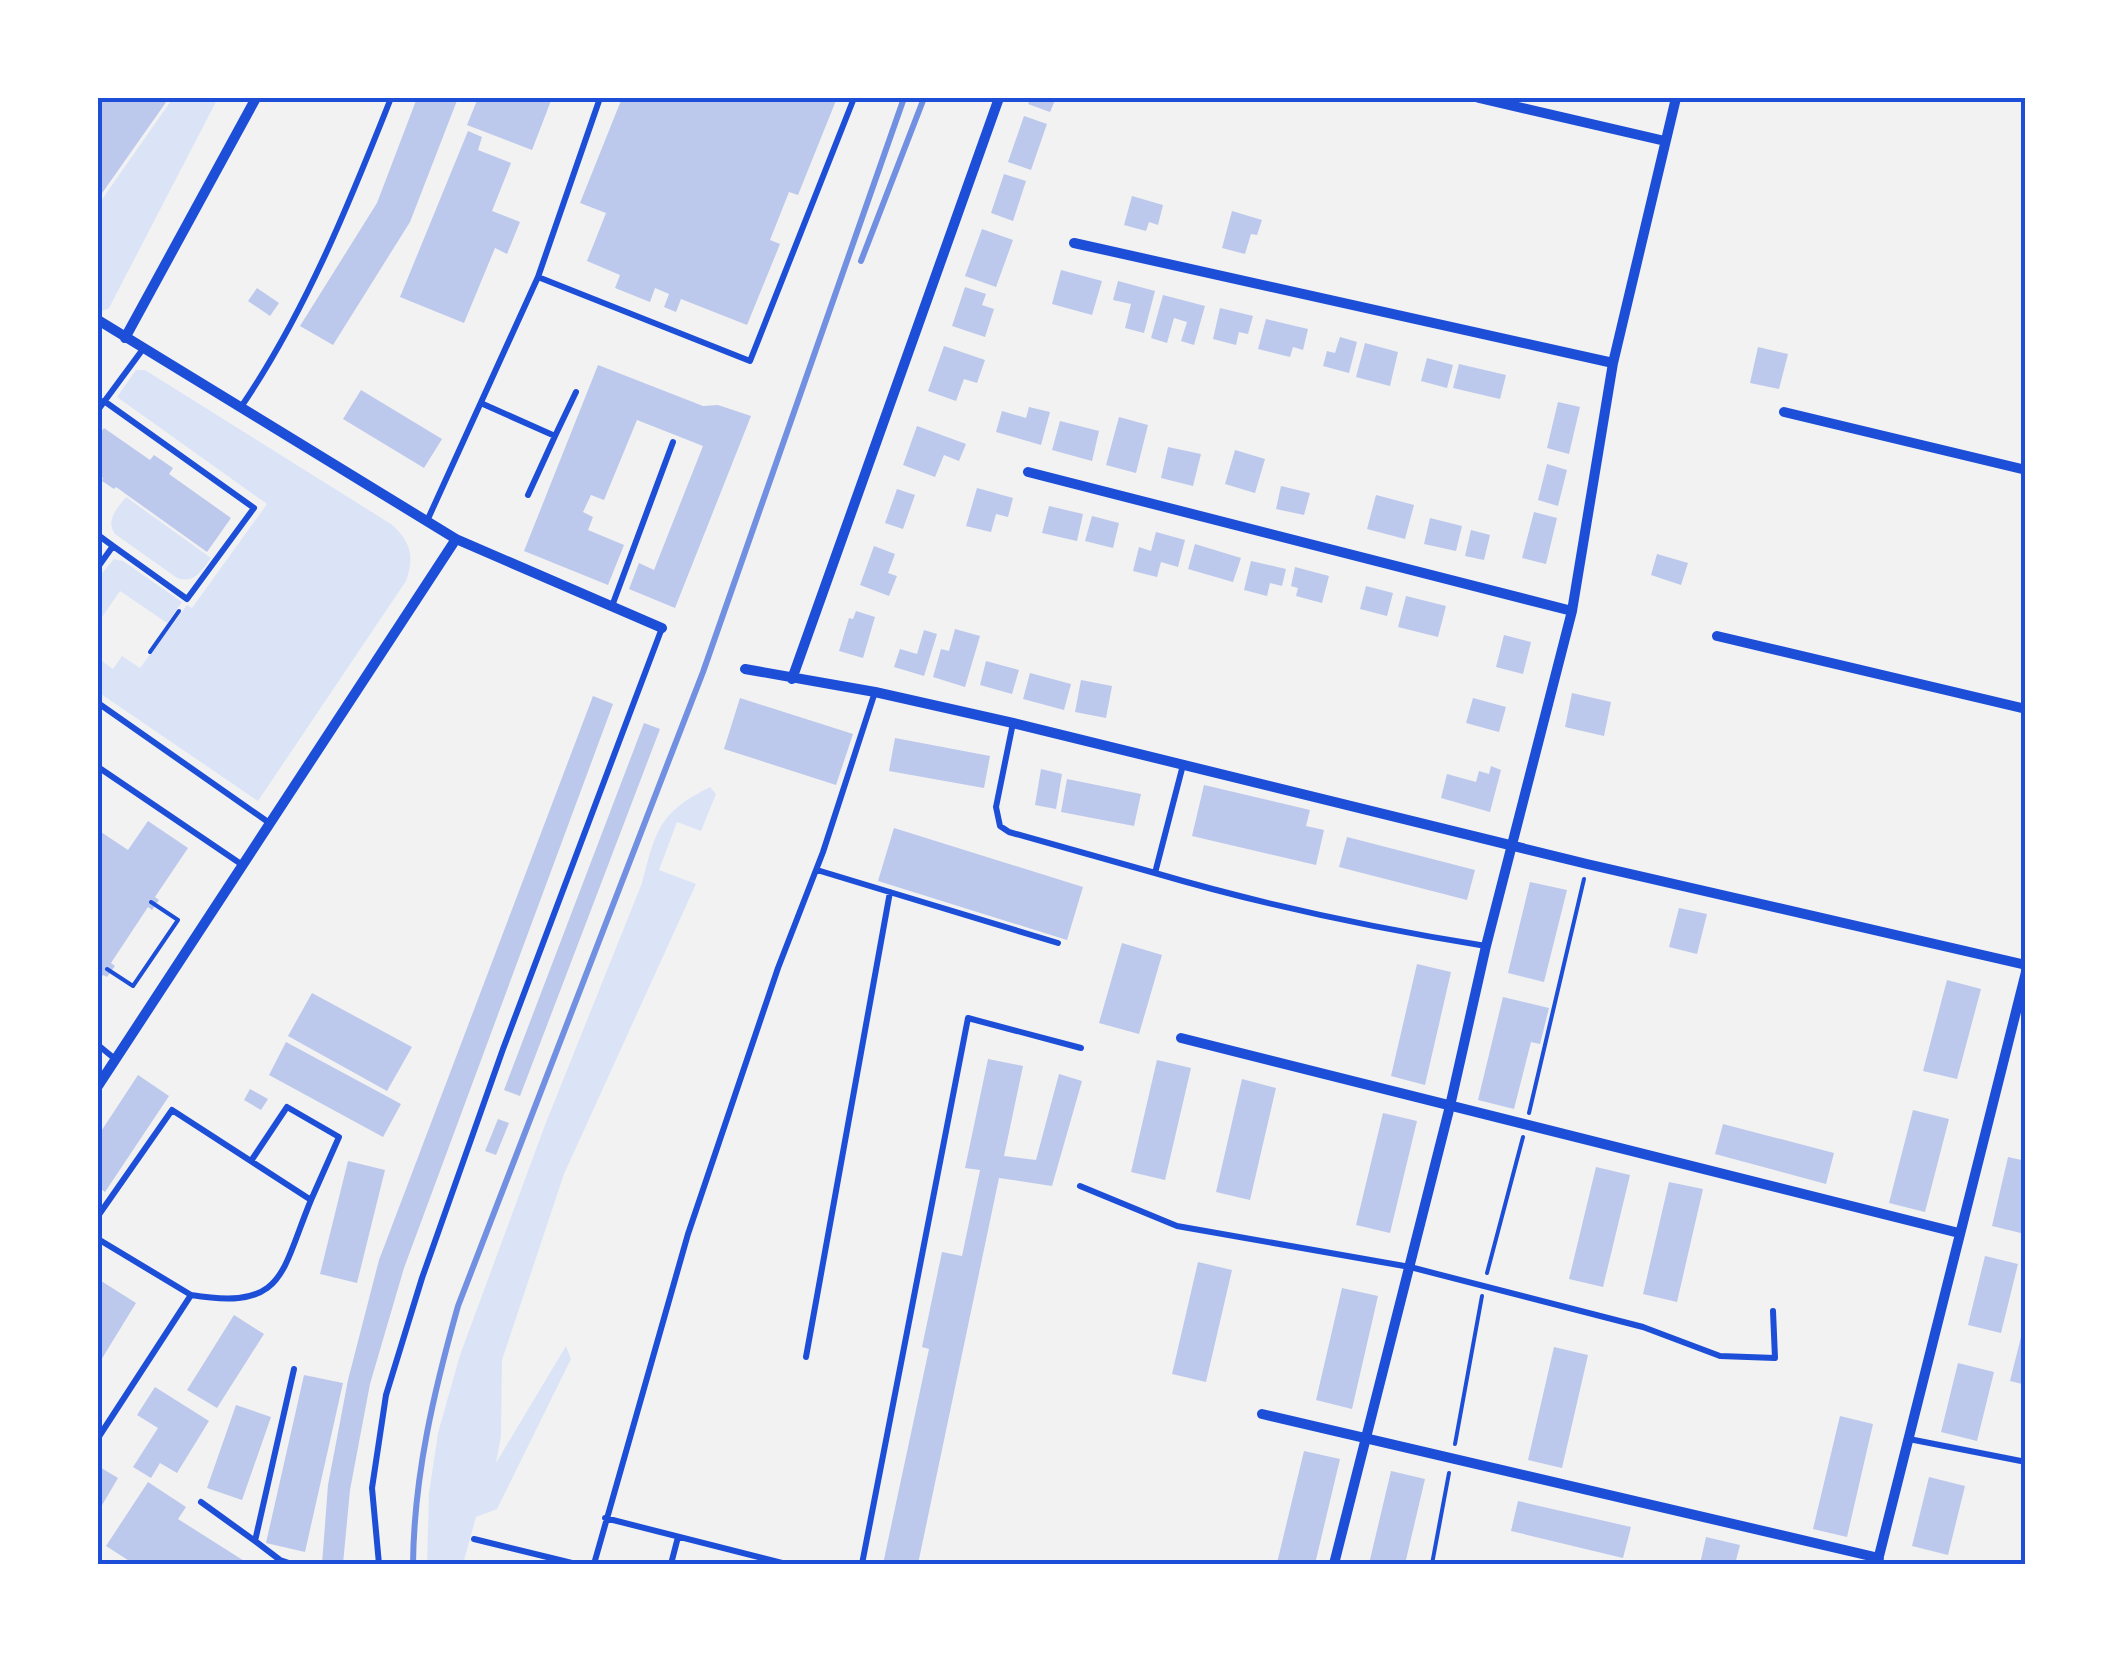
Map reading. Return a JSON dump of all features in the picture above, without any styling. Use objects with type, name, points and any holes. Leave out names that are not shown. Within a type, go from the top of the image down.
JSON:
[{"type":"street","points":[[125,338],[256,98]]},
{"type":"street","points":[[792,679],[999,98]]},
{"type":"street","points":[[1479,98],[1665,141]]},
{"type":"street","points":[[1334,1564],[1450,1106],[1510,846],[1572,610],[1613,363],[1676,98]]},
{"type":"street","points":[[1074,242],[1613,363]]},
{"type":"street","points":[[98,320],[456,539],[662,628]]},
{"type":"street","points":[[1784,412],[2026,470]]},
{"type":"street","points":[[1028,472],[1572,610]]},
{"type":"street","points":[[98,1083],[456,539]]},
{"type":"street","points":[[1716,636],[2026,709]]},
{"type":"street","points":[[745,669],[875,692],[1013,723],[2026,968],[1878,1561],[1262,1414]]},
{"type":"street","points":[[1181,1038],[1959,1233]]},
{"type":"lane","points":[[240,408],[282,342],[350,202],[391,98]]},
{"type":"lane","points":[[426,522],[538,277],[600,98]]},
{"type":"lane","points":[[538,277],[750,362],[854,98]]},
{"type":"lane","points":[[98,410],[143,349]]},
{"type":"lane","points":[[528,495],[576,392]]},
{"type":"lane","points":[[98,536],[188,599],[254,508],[104,401]]},
{"type":"lane","points":[[483,404],[555,436]]},
{"type":"lane","points":[[612,606],[673,442]]},
{"type":"lane","points":[[98,566],[113,546]]},
{"type":"lane","points":[[379,1564],[372,1488],[386,1395],[422,1278],[503,1049],[662,628]]},
{"type":"lane","points":[[594,1564],[688,1234],[778,968],[817,870],[875,692]]},
{"type":"lane","points":[[98,703],[268,822]]},
{"type":"lane","points":[[1013,723],[995,814],[1000,826],[1009,832],[1257,903],[1394,932],[1486,946]]},
{"type":"lane","points":[[1155,874],[1184,764]]},
{"type":"lane","points":[[98,767],[241,864]]},
{"type":"lane","points":[[817,870],[1058,943]]},
{"type":"lane","points":[[806,1357],[890,892]]},
{"type":"lane","points":[[862,1564],[968,1018],[1081,1048]]},
{"type":"lane","points":[[98,1045],[116,1059]]},
{"type":"lane","points":[[98,1238],[190,1295],[227,1301],[260,1295],[280,1274],[338,1137],[288,1106],[250,1161]]},
{"type":"lane","points":[[98,1216],[172,1110],[312,1200]]},
{"type":"lane","points":[[1080,1186],[1177,1226],[1410,1267],[1643,1327],[1720,1356],[1775,1358],[1773,1311]]},
{"type":"lane","points":[[98,1438],[190,1295]]},
{"type":"lane","points":[[255,1541],[294,1368]]},
{"type":"lane","points":[[1906,1438],[2026,1462]]},
{"type":"lane","points":[[201,1502],[280,1560],[292,1564]]},
{"type":"lane","points":[[605,1518],[786,1564]]},
{"type":"lane","points":[[671,1564],[678,1536]]},
{"type":"lane","points":[[474,1539],[576,1564]]},
{"type":"path","points":[[150,652],[188,599]]},
{"type":"path","points":[[1432,1564],[1484,1287],[1587,864]]},
{"type":"path","points":[[107,969],[134,986],[178,920],[152,902]]},
{"type":"shaded area","points":[[173,98],[218,98],[109,308],[98,313],[98,205]]},
{"type":"shaded area","points":[[136,370],[145,370],[391,524],[409,549],[406,581],[258,801],[98,692],[98,658],[113,669],[122,656],[140,668],[187,605],[192,608],[267,504],[117,397]]},
{"type":"shaded area","points":[[126,497],[211,558],[197,575],[177,578],[115,534],[112,519]]},
{"type":"shaded area","points":[[114,559],[123,561],[182,602],[167,623],[120,591],[98,623],[98,578]]},
{"type":"shaded area","points":[[710,787],[716,794],[701,831],[677,822],[659,870],[696,884],[564,1174],[502,1360],[501,1436],[496,1463],[566,1346],[571,1359],[497,1509],[476,1517],[463,1564],[427,1564],[429,1493],[438,1433],[460,1355],[545,1125],[642,883],[656,837],[669,815]]},
{"type":"building","points":[[98,98],[169,98],[98,199]]},
{"type":"building","points":[[417,98],[458,98],[410,222],[333,345],[300,326],[377,203]]},
{"type":"building","points":[[478,98],[552,98],[532,150],[467,125]]},
{"type":"building","points":[[622,98],[837,98],[798,195],[789,192],[770,240],[780,244],[747,325],[681,299],[676,312],[664,307],[669,294],[655,288],[650,302],[615,288],[620,275],[587,261],[606,213],[580,203]]},
{"type":"building","points":[[1031,98],[1056,98],[1050,112],[1028,104]]},
{"type":"building","points":[[1024,116],[1047,124],[1031,170],[1008,162]]},
{"type":"building","points":[[468,131],[482,137],[478,150],[511,163],[492,211],[520,222],[507,254],[495,248],[464,323],[400,297]]},
{"type":"building","points":[[1004,174],[1026,181],[1013,221],[991,213]]},
{"type":"building","points":[[1132,196],[1163,205],[1158,225],[1149,222],[1146,231],[1124,225]]},
{"type":"building","points":[[1232,211],[1262,220],[1257,235],[1251,234],[1245,254],[1222,248]]},
{"type":"building","points":[[982,229],[1013,240],[996,287],[965,276]]},
{"type":"building","points":[[1061,270],[1102,281],[1092,315],[1052,304]]},
{"type":"building","points":[[1118,281],[1155,291],[1144,333],[1125,328],[1131,304],[1113,300]]},
{"type":"building","points":[[965,287],[986,294],[982,305],[994,309],[985,337],[952,326]]},
{"type":"building","points":[[257,288],[279,303],[270,316],[248,301]]},
{"type":"building","points":[[1163,295],[1205,306],[1194,345],[1181,341],[1187,322],[1174,318],[1167,343],[1151,338]]},
{"type":"building","points":[[1220,308],[1253,316],[1248,334],[1239,332],[1236,345],[1213,339]]},
{"type":"building","points":[[1266,319],[1308,329],[1303,350],[1293,347],[1290,357],[1258,349]]},
{"type":"building","points":[[1340,337],[1357,342],[1349,373],[1323,366],[1327,351],[1335,353]]},
{"type":"building","points":[[1365,343],[1398,352],[1390,386],[1356,377]]},
{"type":"building","points":[[944,346],[985,360],[977,383],[964,379],[956,401],[928,391]]},
{"type":"building","points":[[1758,347],[1788,354],[1779,389],[1750,383]]},
{"type":"building","points":[[1427,358],[1453,365],[1447,388],[1421,381]]},
{"type":"building","points":[[1459,364],[1506,375],[1500,399],[1453,388]]},
{"type":"building","points":[[598,365],[703,406],[718,405],[751,416],[675,608],[629,589],[639,563],[654,570],[703,446],[637,420],[604,500],[591,495],[583,512],[593,517],[588,530],[624,545],[608,585],[524,551]]},
{"type":"building","points":[[361,390],[442,439],[424,468],[343,419]]},
{"type":"building","points":[[1558,402],[1580,407],[1569,454],[1547,448]]},
{"type":"building","points":[[1029,407],[1050,412],[1041,445],[996,432],[1002,411],[1026,418]]},
{"type":"building","points":[[1119,417],[1148,425],[1136,473],[1106,465]]},
{"type":"building","points":[[1060,421],[1099,431],[1092,461],[1052,450]]},
{"type":"building","points":[[917,426],[966,444],[959,461],[944,455],[935,477],[903,465]]},
{"type":"building","points":[[104,428],[150,460],[154,455],[173,468],[169,474],[231,518],[207,552],[102,481],[98,474],[98,429],[101,432]]},
{"type":"building","points":[[1168,447],[1201,454],[1193,486],[1161,478]]},
{"type":"building","points":[[1235,450],[1265,459],[1255,493],[1225,484]]},
{"type":"building","points":[[1547,464],[1567,470],[1558,506],[1538,500]]},
{"type":"building","points":[[1281,486],[1310,493],[1304,515],[1276,509]]},
{"type":"building","points":[[977,488],[1013,498],[1008,517],[996,514],[991,532],[966,526]]},
{"type":"building","points":[[897,489],[915,495],[903,529],[885,523]]},
{"type":"building","points":[[1376,495],[1414,505],[1405,539],[1367,529]]},
{"type":"building","points":[[1049,506],[1083,514],[1077,541],[1042,533]]},
{"type":"building","points":[[1534,512],[1557,518],[1546,564],[1522,558]]},
{"type":"building","points":[[1092,516],[1119,523],[1113,548],[1085,541]]},
{"type":"building","points":[[1430,518],[1462,526],[1456,551],[1424,544]]},
{"type":"building","points":[[1471,530],[1490,535],[1484,560],[1465,556]]},
{"type":"building","points":[[1156,532],[1185,540],[1178,567],[1161,562],[1157,577],[1133,571],[1139,547],[1151,551]]},
{"type":"building","points":[[1195,544],[1241,558],[1233,582],[1188,569]]},
{"type":"building","points":[[874,546],[895,554],[888,573],[897,576],[889,596],[860,585]]},
{"type":"building","points":[[1657,554],[1688,563],[1681,585],[1651,575]]},
{"type":"building","points":[[1251,561],[1286,569],[1282,586],[1270,583],[1267,596],[1244,590]]},
{"type":"building","points":[[1295,567],[1329,576],[1322,603],[1296,596],[1298,588],[1291,586]]},
{"type":"building","points":[[1366,586],[1393,593],[1387,616],[1360,609]]},
{"type":"building","points":[[1406,596],[1446,606],[1438,637],[1398,627]]},
{"type":"building","points":[[856,611],[875,617],[863,658],[839,651],[849,618],[853,619]]},
{"type":"building","points":[[955,629],[980,636],[965,687],[933,677],[941,649],[949,651]]},
{"type":"building","points":[[924,630],[937,634],[924,676],[894,667],[900,649],[917,654]]},
{"type":"building","points":[[1504,635],[1531,642],[1523,674],[1496,667]]},
{"type":"building","points":[[986,661],[1019,670],[1012,694],[980,685]]},
{"type":"building","points":[[1030,673],[1071,684],[1064,710],[1023,699]]},
{"type":"building","points":[[1081,680],[1112,686],[1106,718],[1075,712]]},
{"type":"building","points":[[1572,693],[1611,702],[1604,736],[1565,727]]},
{"type":"building","points":[[593,696],[613,704],[404,1268],[370,1384],[350,1490],[343,1564],[322,1564],[328,1485],[348,1380],[379,1260]]},
{"type":"building","points":[[740,698],[853,734],[836,785],[724,749]]},
{"type":"building","points":[[1473,698],[1506,707],[1499,732],[1466,723]]},
{"type":"building","points":[[644,723],[660,729],[520,1096],[504,1090]]},
{"type":"building","points":[[895,738],[990,756],[984,788],[889,771]]},
{"type":"building","points":[[1491,766],[1501,770],[1490,812],[1441,798],[1447,774],[1476,782],[1479,771],[1489,774]]},
{"type":"building","points":[[1041,769],[1062,774],[1056,809],[1035,805]]},
{"type":"building","points":[[1067,779],[1141,794],[1134,826],[1061,812]]},
{"type":"building","points":[[1204,785],[1310,810],[1306,826],[1324,830],[1316,865],[1192,836]]},
{"type":"building","points":[[148,821],[188,848],[155,897],[159,900],[152,910],[148,907],[111,963],[115,966],[98,983],[98,830],[128,850]]},
{"type":"building","points":[[894,828],[1083,887],[1067,940],[878,881]]},
{"type":"building","points":[[1347,837],[1475,870],[1467,900],[1339,867]]},
{"type":"building","points":[[1530,882],[1567,890],[1544,982],[1508,973]]},
{"type":"building","points":[[1679,908],[1707,914],[1697,954],[1669,947]]},
{"type":"building","points":[[1122,943],[1162,955],[1139,1034],[1099,1023]]},
{"type":"building","points":[[1417,964],[1451,972],[1425,1085],[1391,1076]]},
{"type":"building","points":[[1947,980],[1981,989],[1957,1079],[1923,1071]]},
{"type":"building","points":[[312,993],[412,1047],[387,1091],[288,1036]]},
{"type":"building","points":[[1503,997],[1549,1008],[1540,1044],[1531,1042],[1514,1109],[1478,1100]]},
{"type":"building","points":[[286,1042],[401,1104],[383,1137],[269,1075]]},
{"type":"building","points":[[988,1059],[1023,1066],[1004,1156],[1036,1160],[1059,1074],[1082,1081],[1052,1186],[999,1178],[918,1564],[883,1564],[929,1349],[922,1347],[942,1252],[962,1256],[980,1170],[965,1168]]},
{"type":"building","points":[[1157,1060],[1191,1068],[1165,1180],[1131,1172]]},
{"type":"building","points":[[138,1075],[169,1096],[105,1192],[98,1187],[98,1136]]},
{"type":"building","points":[[1242,1079],[1276,1088],[1250,1200],[1216,1192]]},
{"type":"building","points":[[250,1089],[268,1099],[261,1110],[244,1100]]},
{"type":"building","points":[[1913,1110],[1949,1119],[1925,1212],[1889,1203]]},
{"type":"building","points":[[1383,1113],[1417,1121],[1390,1233],[1356,1225]]},
{"type":"building","points":[[498,1119],[509,1123],[496,1155],[485,1151]]},
{"type":"building","points":[[1723,1124],[1834,1153],[1826,1184],[1715,1154]]},
{"type":"building","points":[[2008,1157],[2026,1161],[2025,1234],[1992,1226]]},
{"type":"building","points":[[348,1161],[385,1170],[357,1283],[320,1274]]},
{"type":"building","points":[[1596,1167],[1630,1175],[1603,1287],[1569,1279]]},
{"type":"building","points":[[1669,1182],[1703,1189],[1677,1302],[1643,1294]]},
{"type":"building","points":[[1985,1256],[2018,1264],[2001,1333],[1968,1325]]},
{"type":"building","points":[[1198,1262],[1232,1270],[1206,1382],[1172,1374]]},
{"type":"building","points":[[98,1279],[136,1303],[98,1365]]},
{"type":"building","points":[[1342,1288],[1378,1296],[1352,1409],[1316,1400]]},
{"type":"building","points":[[234,1315],[264,1334],[217,1408],[187,1390]]},
{"type":"building","points":[[2026,1325],[2026,1385],[2010,1381]]},
{"type":"building","points":[[1554,1347],[1588,1355],[1562,1468],[1528,1460]]},
{"type":"building","points":[[1958,1363],[1994,1372],[1977,1441],[1941,1432]]},
{"type":"building","points":[[304,1375],[343,1383],[305,1552],[266,1543]]},
{"type":"building","points":[[155,1387],[209,1421],[177,1473],[160,1463],[151,1478],[133,1467],[158,1428],[137,1415]]},
{"type":"building","points":[[236,1405],[271,1417],[242,1500],[207,1488]]},
{"type":"building","points":[[1840,1416],[1873,1424],[1847,1537],[1813,1529]]},
{"type":"building","points":[[1304,1451],[1340,1459],[1315,1564],[1277,1563]]},
{"type":"building","points":[[98,1466],[118,1478],[98,1512]]},
{"type":"building","points":[[1391,1471],[1425,1479],[1405,1564],[1369,1564]]},
{"type":"building","points":[[1929,1477],[1965,1486],[1948,1555],[1912,1546]]},
{"type":"building","points":[[148,1482],[186,1507],[178,1519],[249,1564],[155,1564],[149,1560],[146,1564],[134,1564],[106,1546]]},
{"type":"building","points":[[1518,1501],[1631,1527],[1623,1558],[1511,1531]]},
{"type":"building","points":[[1706,1537],[1740,1545],[1735,1564],[1700,1564]]},
{"type":"railway","points":[[413,1564],[417,1498],[427,1434],[458,1306],[703,672],[904,98]]},
{"type":"railway","points":[[861,261],[924,98]]}]
